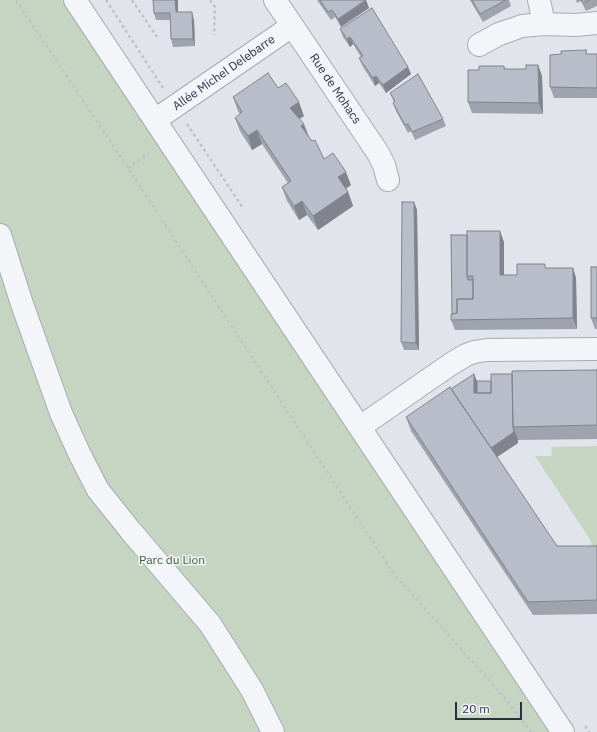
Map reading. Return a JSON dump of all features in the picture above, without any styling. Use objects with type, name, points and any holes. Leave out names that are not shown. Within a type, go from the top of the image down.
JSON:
[{"type":"street","points":[[75,0],[563,732]]},
{"type":"street","name":"Rue de Mohacs","points":[[275,0],[378,153],[384,165],[388,180]]},
{"type":"street","points":[[540,0],[544,24]]},
{"type":"street","points":[[479,45],[499,34],[522,26],[597,23]]},
{"type":"street","name":"Allée Michel Delebarre","points":[[155,120],[292,26]]},
{"type":"street","points":[[0,235],[60,413],[98,490],[210,624],[252,690],[273,732]]},
{"type":"street","points":[[360,427],[450,364],[474,352],[493,350],[597,349]]},
{"type":"path","points":[[16,0],[394,574],[503,696],[531,732]]},
{"type":"path","points":[[132,0],[157,37]]},
{"type":"path","points":[[210,0],[215,7],[214,35]]},
{"type":"green space","name":"Parc du Lion","points":[[0,0],[62,0],[205,215],[316,378],[549,732],[0,732]]},
{"type":"green space","points":[[597,446],[597,551],[591,551],[591,541],[535,456],[552,456],[551,447]]},
{"type":"building","points":[[153,0],[175,0],[176,12],[192,12],[193,39],[171,39],[170,13],[154,13]]},
{"type":"building","points":[[320,0],[366,0],[338,19],[332,10],[328,12]]},
{"type":"building","points":[[472,0],[506,0],[480,14]]},
{"type":"building","points":[[581,0],[590,0],[583,3]]},
{"type":"building","points":[[372,8],[408,67],[383,85],[376,76],[373,78],[359,58],[363,56],[357,47],[350,37],[347,39],[340,29]]},
{"type":"building","points":[[586,50],[586,54],[597,54],[597,88],[550,87],[550,55],[561,54],[561,51]]},
{"type":"building","points":[[526,65],[538,65],[539,103],[468,102],[468,70],[479,70],[479,66],[504,66],[504,69],[526,69]]},
{"type":"building","points":[[268,73],[278,88],[286,83],[299,102],[290,108],[304,124],[301,126],[312,141],[315,140],[324,159],[333,153],[346,172],[338,177],[348,192],[313,216],[302,201],[294,206],[282,187],[291,181],[257,130],[248,136],[235,118],[242,112],[233,97]]},
{"type":"building","points":[[418,74],[443,119],[412,132],[408,124],[405,125],[393,103],[395,101],[390,93]]},
{"type":"building","points":[[402,202],[414,202],[416,343],[401,342]]},
{"type":"building","points":[[467,231],[500,231],[500,275],[517,275],[517,264],[545,264],[545,268],[573,268],[573,318],[451,320],[451,314],[457,313],[457,299],[473,299],[473,276],[467,276]]},
{"type":"building","points":[[451,235],[467,235],[467,276],[468,280],[473,280],[473,299],[457,299],[457,313],[452,314]]},
{"type":"building","points":[[591,267],[597,267],[597,318],[591,318]]},
{"type":"building","points":[[597,370],[597,425],[513,427],[512,371]]},
{"type":"building","points":[[474,374],[474,393],[491,393],[491,374],[512,374],[514,432],[491,448],[451,389]]},
{"type":"building","points":[[477,381],[491,381],[491,393],[477,393]]},
{"type":"building","points":[[450,387],[557,546],[597,546],[597,600],[528,602],[406,417]]}]
